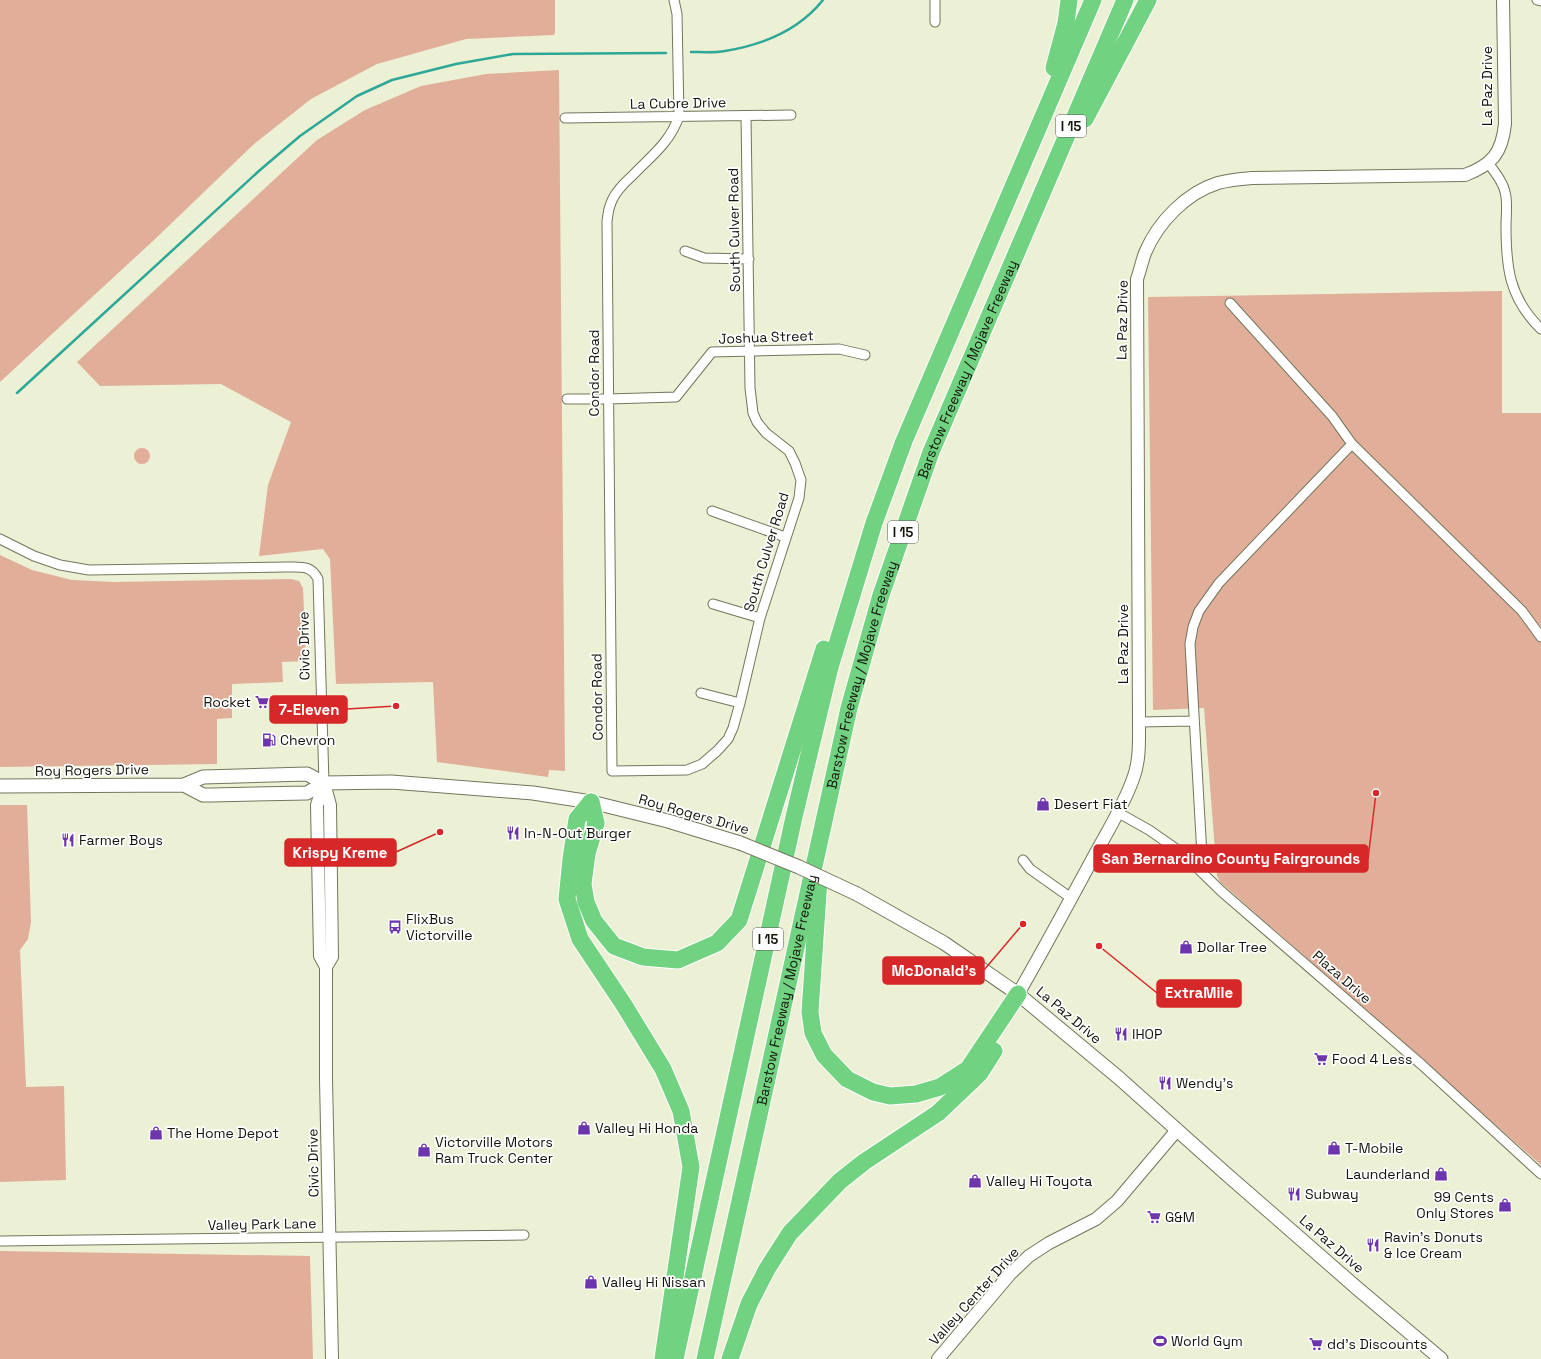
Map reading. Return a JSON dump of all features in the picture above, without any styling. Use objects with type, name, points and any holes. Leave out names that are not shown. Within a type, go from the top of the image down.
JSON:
[{"type":"highway","points":[[1039,124],[1066,23],[1069,0]]},
{"type":"highway","name":"Barstow Freeway / Mojave Freeway","points":[[675,1359],[794,817],[830,667],[874,523],[904,440],[1093,0]]},
{"type":"highway","name":"Barstow Freeway / Mojave Freeway","points":[[705,1359],[849,708],[881,595],[931,452],[1125,0]]},
{"type":"highway","points":[[1017,251],[1148,0]]},
{"type":"highway","points":[[591,802],[596,823],[587,854],[583,884],[586,902],[594,921],[614,946],[643,957],[678,960],[717,943],[739,920],[853,559],[874,523]]},
{"type":"highway","points":[[591,802],[577,819],[567,899],[580,939],[624,1005],[663,1069],[681,1111],[691,1167],[663,1359]]},
{"type":"highway","points":[[823,825],[810,1012],[813,1033],[824,1055],[847,1079],[873,1092],[890,1096],[916,1094],[940,1087],[968,1069],[1018,994]]},
{"type":"highway","points":[[730,1359],[748,1304],[767,1269],[790,1233],[840,1181],[864,1162],[938,1113],[980,1073],[1014,1018],[1018,994]]},
{"type":"main road","name":"Roy Rogers Drive","points":[[0,786],[184,785],[203,777],[307,774],[324,783],[398,782],[533,793],[591,802],[668,821],[740,843],[798,867],[856,894],[944,943],[1018,994]]},
{"type":"main road","name":"Roy Rogers Drive","points":[[184,785],[203,795],[308,794],[324,783]]},
{"type":"main road","name":"La Paz Drive","points":[[1018,994],[1119,1078],[1358,1289],[1441,1359]]},
{"type":"street","name":"Condor Road","points":[[612,771],[607,221],[610,205],[623,185],[667,140],[674,130],[679,116],[677,14],[674,0]]},
{"type":"street","points":[[935,0],[935,22]]},
{"type":"street","name":"La Paz Drive","points":[[1018,994],[1117,812],[1133,779],[1137,767],[1139,754],[1139,722],[1137,279],[1145,253],[1158,228],[1174,210],[1195,194],[1217,183],[1234,179],[1252,178],[1465,175],[1477,171],[1489,164],[1498,152],[1503,139],[1505,124],[1502,0]]},
{"type":"street","points":[[1537,0],[1541,1]]},
{"type":"street","name":"La Cubre Drive","points":[[565,118],[791,115]]},
{"type":"street","name":"South Culver Road","points":[[612,771],[687,770],[702,764],[728,739],[733,728],[740,703],[760,618],[785,537],[799,498],[801,480],[789,451],[766,433],[757,422],[753,413],[750,388],[749,350],[746,116]]},
{"type":"street","points":[[1489,164],[1503,184],[1506,194],[1506,255],[1510,278],[1516,294],[1525,310],[1541,329]]},
{"type":"street","points":[[685,252],[704,258],[748,259]]},
{"type":"street","points":[[1230,303],[1332,416],[1352,444],[1522,611],[1541,637]]},
{"type":"street","name":"Joshua Street","points":[[567,399],[676,397],[712,352],[840,349],[866,355]]},
{"type":"street","points":[[1203,873],[1190,644],[1193,627],[1199,611],[1219,583],[1352,444]]},
{"type":"street","points":[[712,511],[785,537]]},
{"type":"street","name":"Civic Drive","points":[[0,539],[34,556],[54,563],[89,570],[304,567],[314,572],[318,579],[324,783],[317,805],[320,956],[326,967],[326,1080],[332,1359]]},
{"type":"street","points":[[713,604],[760,618]]},
{"type":"street","points":[[701,693],[740,703]]},
{"type":"street","points":[[1139,722],[1194,722]]},
{"type":"street","name":"Plaza Drive","points":[[1117,812],[1149,830],[1182,853],[1225,895],[1422,1065],[1541,1174]]},
{"type":"street","points":[[1024,860],[1030,869],[1071,898]]},
{"type":"street","name":"Valley Center Drive","points":[[938,1359],[1010,1274],[1028,1256],[1049,1243],[1096,1219],[1107,1210],[1177,1130]]},
{"type":"street","name":"Valley Park Lane","points":[[0,1241],[524,1235]]},
{"type":"shaded area","points":[[0,0],[555,0],[555,32],[554,35],[466,39],[377,64],[311,99],[254,144],[154,240],[0,382]]},
{"type":"shaded area","points":[[559,70],[565,771],[549,770],[548,777],[437,762],[433,682],[336,684],[330,559],[323,549],[259,556],[268,485],[291,422],[221,384],[100,386],[77,362],[317,140],[365,110],[421,86],[486,74]]},
{"type":"shaded area","points":[[1502,291],[1502,413],[1541,413],[1541,1165],[1220,882],[1217,876],[1204,708],[1153,710],[1148,297]]},
{"type":"shaded area","points":[[142,448],[148,450],[150,456],[148,462],[142,464],[136,462],[134,456],[136,450]]},
{"type":"shaded area","points":[[0,555],[32,570],[72,580],[114,582],[291,579],[299,581],[303,588],[306,661],[282,662],[283,682],[232,684],[232,718],[217,719],[217,764],[0,767]]},
{"type":"shaded area","points":[[0,805],[27,805],[31,922],[28,939],[20,950],[26,1087],[64,1086],[66,1180],[0,1182]]},
{"type":"shaded area","points":[[0,1251],[310,1256],[313,1359],[0,1359]]},
{"type":"waterway","points":[[691,52],[725,51],[753,45],[766,40],[791,28],[803,20],[823,0]]},
{"type":"waterway","points":[[17,393],[260,170],[300,136],[357,96],[392,80],[456,64],[513,54],[666,53]]},
{"type":"place","name":"Rocket","points":[[262,702]]},
{"type":"place","name":"7-Eleven","points":[[396,706]]},
{"type":"place","name":"Chevron","points":[[269,740]]},
{"type":"place","name":"San Bernardino County Fairgrounds","points":[[1376,793]]},
{"type":"place","name":"Desert Fiat","points":[[1043,804]]},
{"type":"place","name":"Krispy Kreme","points":[[440,832]]},
{"type":"place","name":"In-N-Out Burger","points":[[513,833]]},
{"type":"place","name":"Farmer Boys","points":[[68,840]]},
{"type":"place","name":"McDonald's","points":[[1023,924]]},
{"type":"place","name":"FlixBus Victorville","points":[[395,927]]},
{"type":"place","name":"ExtraMile","points":[[1099,946]]},
{"type":"place","name":"Dollar Tree","points":[[1186,947]]},
{"type":"place","name":"IHOP","points":[[1121,1034]]},
{"type":"place","name":"Food 4 Less","points":[[1321,1059]]},
{"type":"place","name":"Wendy's","points":[[1165,1083]]},
{"type":"place","name":"Valley Hi Honda","points":[[584,1128]]},
{"type":"place","name":"The Home Depot","points":[[156,1133]]},
{"type":"place","name":"T-Mobile","points":[[1334,1148]]},
{"type":"place","name":"Victorville Motors Ram Truck Center","points":[[424,1150]]},
{"type":"place","name":"Launderland","points":[[1441,1174]]},
{"type":"place","name":"Valley Hi Toyota","points":[[975,1181]]},
{"type":"place","name":"Subway","points":[[1294,1194]]},
{"type":"place","name":"99 Cents Only Stores","points":[[1505,1205]]},
{"type":"place","name":"G&M","points":[[1154,1217]]},
{"type":"place","name":"Ravin's Donuts & Ice Cream","points":[[1373,1245]]},
{"type":"place","name":"Valley Hi Nissan","points":[[591,1282]]},
{"type":"place","name":"World Gym","points":[[1160,1341]]},
{"type":"place","name":"dd's Discounts","points":[[1316,1344]]}]
